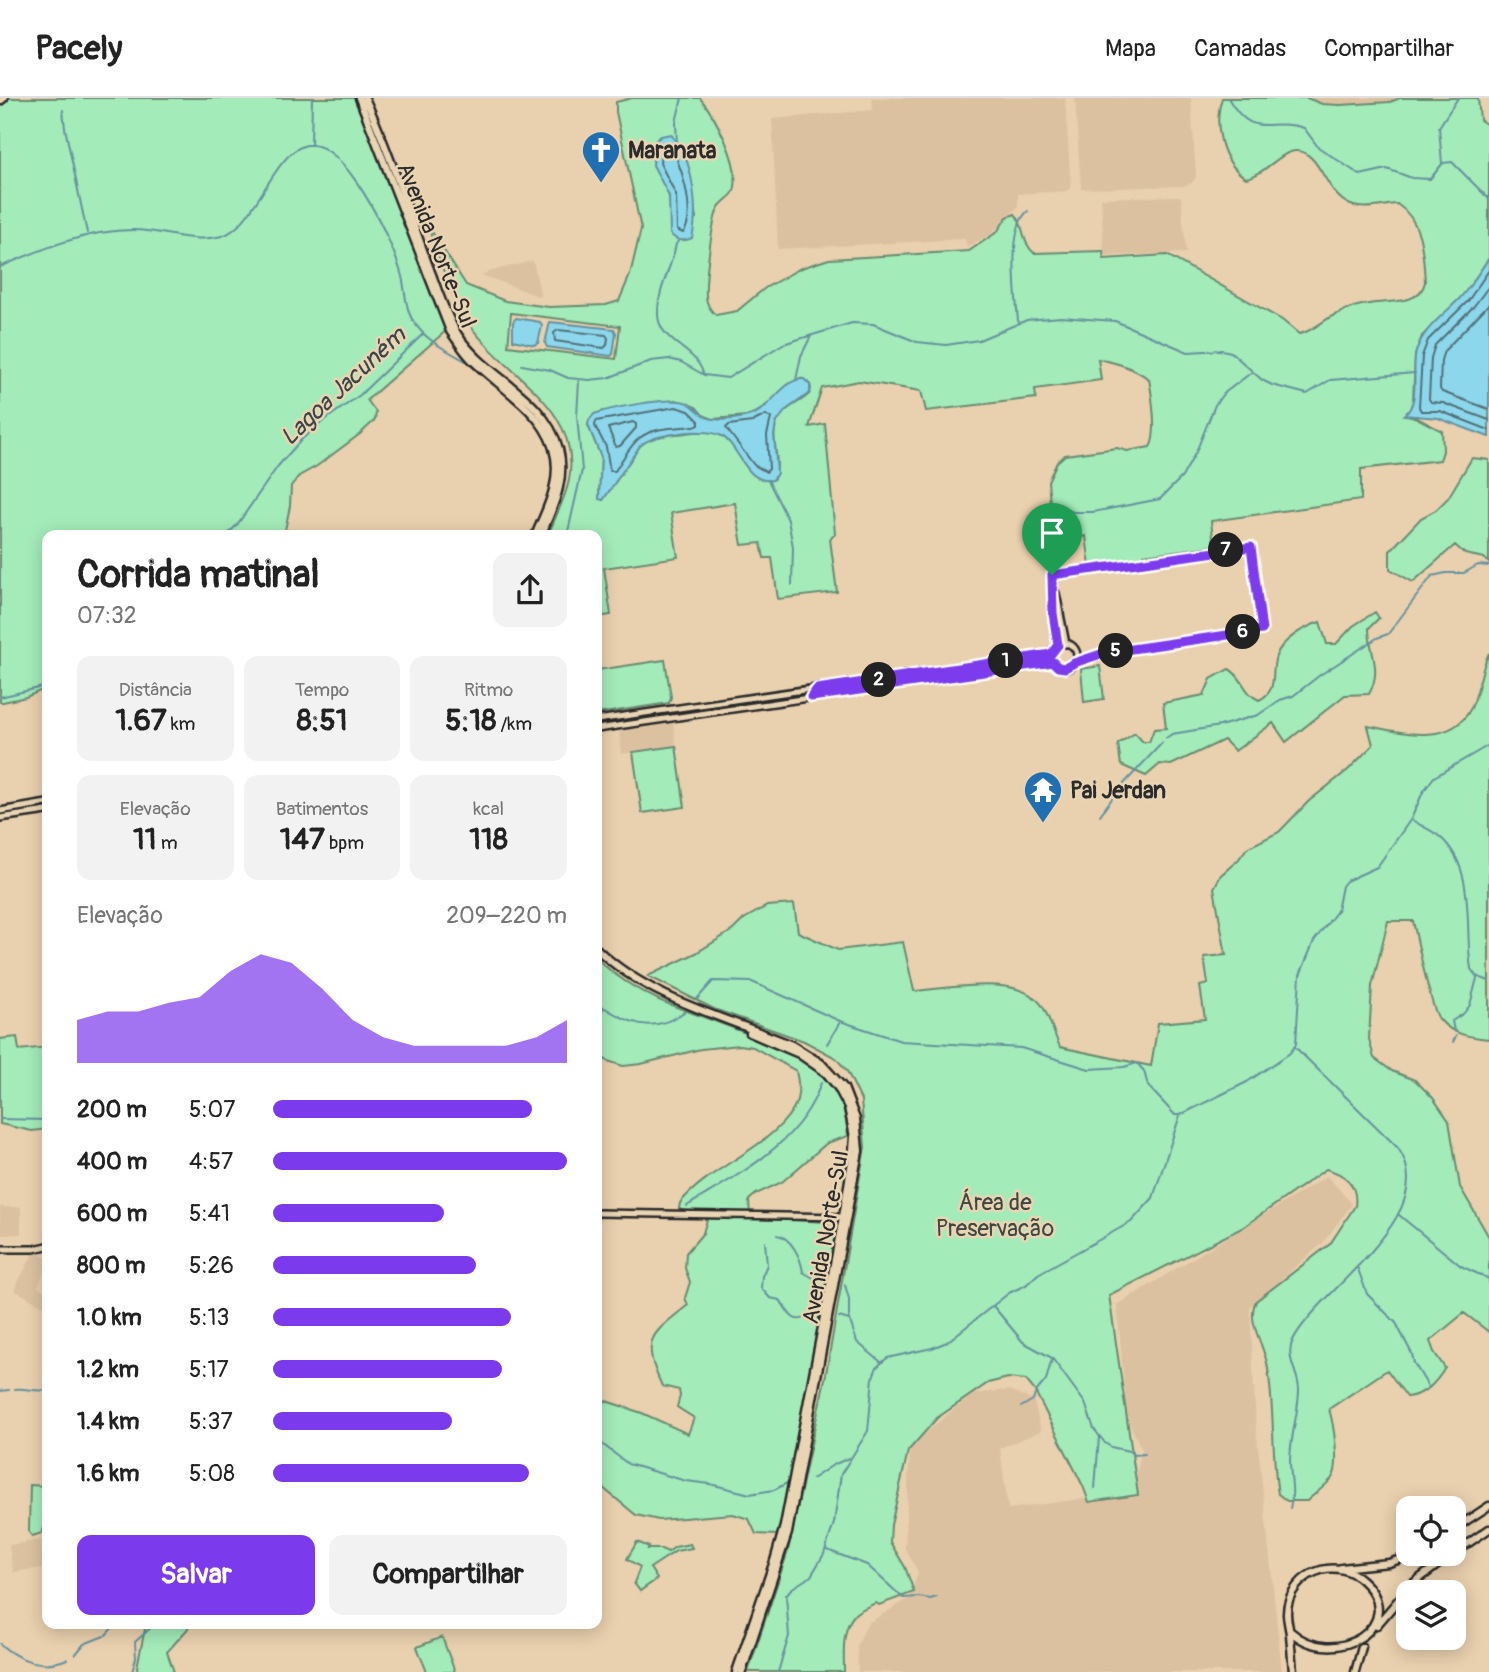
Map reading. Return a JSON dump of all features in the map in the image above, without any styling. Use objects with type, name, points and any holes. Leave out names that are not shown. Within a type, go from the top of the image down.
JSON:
[{"type":"main road","name":"Avenida Norte-Sul","points":[[359,98],[450,331],[471,359],[537,418],[551,441],[556,463],[553,492],[537,530]]},
{"type":"main road","name":"Avenida Norte-Sul","points":[[365,98],[439,294],[458,335],[476,356],[535,408],[556,441],[561,459],[560,485],[543,530]]},
{"type":"main road","name":"Avenida Norte-Sul","points":[[602,954],[641,983],[797,1047],[818,1060],[842,1085],[851,1102],[859,1134],[859,1151],[844,1220],[788,1533],[738,1671]]},
{"type":"main road","name":"Avenida Norte-Sul","points":[[602,958],[645,989],[789,1049],[830,1077],[848,1107],[854,1137],[844,1220]]},
{"type":"main road","points":[[1466,1521],[1489,1506]]},
{"type":"main road","points":[[1466,1544],[1489,1529]]},
{"type":"main road","points":[[1293,1672],[1287,1608],[1296,1586],[1315,1572],[1396,1561]]},
{"type":"main road","points":[[1355,1672],[1362,1647],[1376,1626],[1411,1585],[1436,1566]]},
{"type":"main road","points":[[1332,1569],[1353,1573],[1368,1587],[1377,1606],[1376,1626]]},
{"type":"main road","points":[[1290,1631],[1299,1645],[1307,1650]]},
{"type":"main road","points":[[1355,1652],[1362,1647]]},
{"type":"street","points":[[602,728],[1053,662],[1062,668],[1093,656],[1262,630],[1251,547],[1052,575],[1066,644]]},
{"type":"street","points":[[1054,587],[1053,613],[1058,645]]},
{"type":"street","points":[[602,719],[1051,654],[1058,645],[1066,644],[1076,653],[1074,663]]},
{"type":"street","points":[[1076,653],[1093,656]]},
{"type":"street","points":[[1051,654],[1053,662]]},
{"type":"street","points":[[811,697],[817,689]]},
{"type":"street","points":[[0,811],[42,804]]},
{"type":"street","points":[[18,808],[19,815]]},
{"type":"street","points":[[0,818],[42,812]]},
{"type":"street","points":[[602,1213],[829,1217],[844,1220]]},
{"type":"street","points":[[0,1249],[42,1247]]},
{"type":"shaded area","points":[[872,98],[1065,98],[1071,187],[1066,191],[1018,194],[1018,207],[990,235],[967,247],[965,239],[778,249],[772,119],[873,110]]},
{"type":"shaded area","points":[[1075,98],[1191,98],[1196,177],[1192,183],[1184,186],[1081,189]]},
{"type":"shaded area","points":[[1303,98],[1425,98],[1304,116]]},
{"type":"shaded area","points":[[1181,196],[1186,253],[1104,256],[1101,198]]},
{"type":"shaded area","points":[[533,261],[541,297],[482,275],[491,271]]},
{"type":"shaded area","points":[[673,720],[676,746],[622,754],[619,732],[644,724]]},
{"type":"shaded area","points":[[1327,1176],[1352,1204],[1323,1243],[1250,1306],[1256,1427],[1282,1672],[858,1672],[857,1645],[868,1623],[910,1598],[918,1572],[905,1548],[910,1446],[972,1394],[1009,1390],[1034,1401],[1041,1431],[1000,1448],[1008,1509],[1132,1492],[1142,1450],[1127,1418],[1117,1305]]},
{"type":"shaded area","points":[[0,1207],[21,1207],[21,1234],[0,1235]]},
{"type":"shaded area","points":[[34,1252],[42,1256],[42,1277],[38,1287],[42,1289],[42,1305],[14,1290]]},
{"type":"shaded area","points":[[41,1540],[42,1568],[13,1572],[9,1545]]},
{"type":"green space","points":[[357,98],[423,272],[448,329],[367,400],[376,412],[375,420],[317,466],[299,476],[291,486],[285,530],[42,530],[42,690],[3,702],[0,702],[0,99]]},
{"type":"green space","points":[[632,98],[700,98],[725,140],[733,165],[735,187],[733,193],[719,207],[711,239],[706,295],[709,306],[716,315],[737,311],[765,288],[801,268],[829,259],[969,251],[997,232],[1007,217],[1015,214],[1027,244],[1034,253],[1103,251],[1104,259],[1167,255],[1282,320],[1299,334],[1353,308],[1417,295],[1425,282],[1420,238],[1412,219],[1397,204],[1368,208],[1348,204],[1339,197],[1306,154],[1297,151],[1285,154],[1260,172],[1246,178],[1230,163],[1221,142],[1218,120],[1222,98],[1307,98],[1322,104],[1340,105],[1390,102],[1400,98],[1478,98],[1480,120],[1489,126],[1489,258],[1463,296],[1422,336],[1415,355],[1413,402],[1405,414],[1442,431],[1443,451],[1440,460],[1361,469],[1361,500],[1211,521],[1214,546],[1144,555],[1144,559],[1090,566],[1086,536],[1059,541],[1068,529],[1068,523],[1067,518],[1053,511],[1048,481],[1057,462],[1065,455],[1150,447],[1154,424],[1149,379],[1137,371],[1098,359],[1101,380],[1035,389],[1036,398],[926,411],[921,391],[859,381],[822,388],[809,427],[825,424],[835,534],[830,539],[837,592],[778,599],[772,558],[764,558],[761,543],[742,545],[735,503],[671,513],[678,557],[604,568],[611,615],[602,616],[602,530],[550,530],[569,480],[570,455],[564,433],[554,413],[539,395],[487,346],[464,316],[446,278],[427,224],[466,285],[505,301],[549,307],[606,305],[619,301],[630,275],[641,229],[616,102]],"holes":[[[658,138],[685,157],[696,218],[670,233],[669,198],[653,160],[654,146]],[[511,313],[620,326],[616,359],[508,346]],[[800,378],[810,385],[811,390],[786,410],[776,425],[777,465],[773,480],[763,480],[755,476],[720,435],[687,433],[648,440],[640,446],[603,500],[599,498],[601,457],[588,425],[601,412],[676,400],[696,407],[703,415],[713,419],[747,416],[759,411]]]},
{"type":"green space","points":[[1472,458],[1489,460],[1489,563],[1484,558],[1465,554],[1455,545],[1413,582],[1390,569],[1390,551],[1421,518],[1436,510],[1448,498]]},
{"type":"green space","points":[[1375,612],[1379,618],[1369,628],[1375,677],[1369,694],[1345,695],[1286,742],[1273,723],[1235,751],[1224,740],[1171,765],[1160,764],[1146,776],[1121,765],[1118,744],[1135,733],[1143,742],[1149,742],[1154,729],[1166,728],[1163,703],[1204,695],[1211,679],[1229,669],[1238,676],[1249,693],[1259,700],[1272,687],[1274,662],[1279,650],[1294,635],[1320,622],[1327,644],[1336,644],[1353,626]]},
{"type":"green space","name":"Área de Preservação","points":[[1489,653],[1489,1039],[1456,1032],[1440,1020],[1429,990],[1413,921],[1388,921],[1372,986],[1369,1039],[1374,1058],[1392,1071],[1415,1080],[1433,1098],[1449,1121],[1460,1187],[1489,1237],[1489,1332],[1464,1313],[1430,1341],[1445,1368],[1425,1391],[1407,1397],[1387,1370],[1329,1409],[1336,1454],[1332,1478],[1307,1501],[1287,1501],[1278,1494],[1267,1363],[1254,1324],[1253,1308],[1256,1301],[1330,1244],[1355,1206],[1354,1192],[1349,1181],[1326,1169],[1242,1228],[1109,1295],[1138,1495],[1089,1502],[1035,1391],[1026,1380],[1008,1378],[988,1383],[937,1418],[908,1451],[891,1525],[890,1542],[905,1567],[914,1592],[879,1605],[876,1603],[855,1614],[845,1634],[844,1672],[748,1672],[788,1551],[826,1374],[865,1147],[861,1100],[847,1071],[836,1058],[804,1041],[714,1009],[648,976],[696,953],[767,906],[794,904],[798,932],[838,950],[903,942],[914,991],[983,985],[1018,989],[1033,996],[1043,1007],[1060,1047],[1151,1066],[1158,1023],[1205,1019],[1200,986],[1208,984],[1204,957],[1226,955],[1214,888],[1221,875],[1247,848],[1279,832],[1309,801],[1348,770],[1373,745],[1368,726],[1429,734],[1456,726],[1466,716],[1474,701]]},
{"type":"green space","points":[[665,660],[671,697],[669,703],[602,713],[602,669]]},
{"type":"green space","points":[[1100,666],[1104,699],[1084,702],[1081,669]]},
{"type":"green space","points":[[676,746],[685,807],[642,813],[633,752]]},
{"type":"green space","points":[[602,963],[651,996],[754,1036],[802,1060],[821,1074],[835,1090],[843,1106],[848,1136],[827,1143],[782,1182],[749,1200],[750,1217],[824,1222],[830,1227],[835,1240],[783,1517],[777,1535],[756,1534],[749,1519],[733,1514],[659,1520],[636,1515],[602,1487],[602,1400],[642,1413],[688,1434],[694,1418],[677,1407],[679,1390],[662,1386],[655,1370],[651,1347],[658,1331],[688,1305],[685,1298],[690,1282],[685,1268],[686,1253],[703,1233],[708,1216],[681,1210],[680,1203],[707,1178],[755,1147],[782,1123],[797,1100],[796,1071],[753,1047],[740,1045],[701,1049],[641,1064],[623,1066],[602,1057]]},
{"type":"green space","points":[[17,1037],[19,1050],[42,1048],[42,1130],[32,1131],[0,1124],[0,1039]]},
{"type":"green space","points":[[30,1485],[42,1486],[42,1533],[32,1536],[29,1532]]},
{"type":"green space","points":[[637,1542],[649,1547],[648,1549],[668,1552],[675,1547],[690,1544],[692,1548],[676,1551],[650,1568],[657,1579],[640,1591],[634,1583],[640,1567],[627,1559]]},
{"type":"green space","points":[[145,1629],[188,1629],[167,1652],[174,1672],[138,1672]]},
{"type":"green space","points":[[442,1637],[455,1672],[427,1672],[417,1647]]},
{"type":"water","points":[[671,134],[686,158],[693,187],[694,228],[692,238],[686,240],[677,239],[670,233],[669,196],[653,165],[655,141],[661,136]]},
{"type":"water","points":[[1489,258],[1489,437],[1438,418],[1404,415],[1409,410],[1414,395],[1416,352],[1423,336],[1464,293]]},
{"type":"water","points":[[516,318],[540,322],[542,326],[538,343],[534,345],[513,340],[513,322]]},
{"type":"water","points":[[550,322],[614,329],[616,333],[613,354],[611,356],[547,347],[545,343]]},
{"type":"water","points":[[804,379],[810,385],[810,393],[786,410],[776,423],[774,435],[777,473],[773,480],[764,480],[750,472],[731,444],[718,434],[682,433],[647,441],[640,446],[603,500],[599,499],[601,457],[588,425],[594,414],[637,404],[672,400],[687,403],[713,419],[740,418],[758,412],[783,388]]},
{"type":"waterway","points":[[311,145],[312,98]]},
{"type":"waterway","points":[[677,145],[676,122],[682,98]]},
{"type":"waterway","points":[[1228,98],[1237,111],[1254,124],[1281,124],[1304,128],[1318,147],[1360,175],[1387,169],[1412,178],[1430,179],[1443,163],[1452,162],[1489,199]]},
{"type":"waterway","points":[[1442,164],[1439,127],[1458,98]]},
{"type":"waterway","points":[[63,110],[87,233]]},
{"type":"waterway","points":[[0,267],[48,247],[98,233],[133,230],[189,238],[222,236],[244,220],[282,163],[292,153],[303,146],[318,146],[334,156],[349,172],[377,216],[403,279],[412,319],[436,344],[466,361]]},
{"type":"waterway","points":[[1018,321],[1015,246],[1021,219],[1028,211]]},
{"type":"waterway","points":[[679,240],[660,296],[658,314],[664,332],[693,357],[703,373]]},
{"type":"waterway","name":"Lagoa Jacuném","points":[[522,365],[550,370],[568,378],[589,380],[608,378],[651,361],[669,359],[681,362],[704,375],[728,378],[783,344],[852,323],[873,324],[917,342],[946,345],[979,340],[1027,320],[1061,317],[1115,321],[1188,352],[1231,352],[1262,380],[1307,394],[1330,380],[1415,373]]},
{"type":"waterway","name":"Lagoa Jacuném","points":[[232,530],[278,466],[302,439],[360,395],[423,334]]},
{"type":"waterway","points":[[796,380],[801,356],[811,336]]},
{"type":"waterway","points":[[1055,506],[1073,512],[1093,512],[1160,499],[1182,477],[1196,452],[1215,405],[1223,394],[1252,372]]},
{"type":"waterway","points":[[568,530],[582,470],[577,416],[579,381]]},
{"type":"waterway","points":[[768,480],[788,520],[793,547],[792,585]]},
{"type":"waterway","points":[[1166,738],[1172,734],[1220,726],[1258,715],[1280,700],[1293,696],[1377,638],[1388,634],[1432,576],[1464,573],[1478,565],[1489,566]]},
{"type":"waterway","name":"Lagoa Jacuném","points":[[0,697],[42,687]]},
{"type":"waterway","points":[[1100,815],[1119,789],[1162,743]]},
{"type":"waterway","points":[[778,1672],[789,1636],[786,1595],[811,1576],[824,1554],[834,1523],[841,1474],[868,1431],[873,1377],[877,1367],[887,1358],[947,1342],[1009,1293],[1026,1285],[1038,1274],[1131,1222],[1153,1198],[1180,1115],[1247,1082],[1290,1053],[1296,1044],[1300,975],[1314,941],[1337,911],[1342,886],[1346,881],[1377,867],[1411,819],[1423,792],[1434,777],[1489,745]]},
{"type":"waterway","points":[[1412,820],[1434,832],[1452,850],[1459,865],[1467,899],[1471,969],[1476,976],[1489,981]]},
{"type":"waterway","points":[[1454,1031],[1452,1021],[1470,1005],[1477,978]]},
{"type":"waterway","points":[[697,999],[713,981],[752,982],[840,1021],[901,1041],[1021,1048],[1089,1069],[1124,1067],[1137,1063],[1144,1071],[1148,1086],[1175,1115],[1179,1115]]},
{"type":"waterway","points":[[602,1006],[629,1021],[650,1025],[672,1019],[684,1012]]},
{"type":"waterway","points":[[827,1044],[840,1022]]},
{"type":"waterway","points":[[1453,1042],[1456,1036]]},
{"type":"waterway","points":[[1290,1508],[1290,1452],[1299,1392],[1290,1353],[1293,1340],[1307,1320],[1373,1250],[1392,1224],[1405,1199],[1408,1173],[1398,1148],[1295,1047]]},
{"type":"waterway","points":[[687,1206],[746,1169],[783,1141],[811,1105],[821,1083]]},
{"type":"waterway","points":[[0,1119],[42,1120]]},
{"type":"waterway","points":[[1399,1215],[1461,1266],[1489,1279]]},
{"type":"waterway","points":[[777,1235],[791,1244],[798,1255],[803,1272],[815,1279]]},
{"type":"waterway","points":[[765,1242],[767,1265],[761,1288],[770,1298],[780,1300],[797,1319],[821,1308]]},
{"type":"waterway","points":[[1358,1269],[1367,1294],[1396,1323],[1429,1388]]},
{"type":"waterway","points":[[845,1285],[849,1299],[849,1318],[857,1342],[881,1362]]},
{"type":"waterway","points":[[994,1307],[1023,1342],[1052,1358],[1085,1403],[1094,1429],[1105,1443],[1134,1455],[1145,1454]]},
{"type":"waterway","points":[[839,1317],[849,1320]]},
{"type":"waterway","points":[[1021,1407],[1033,1400],[1046,1380],[1052,1359]]},
{"type":"waterway","points":[[15,1389],[42,1391]]},
{"type":"waterway","points":[[0,1391],[9,1390]]},
{"type":"waterway","points":[[1095,1488],[1099,1437]]},
{"type":"waterway","points":[[602,1444],[628,1464],[686,1481],[750,1494],[774,1490],[787,1483]]},
{"type":"waterway","points":[[812,1479],[849,1458]]},
{"type":"waterway","points":[[827,1550],[867,1565],[903,1598],[937,1597]]},
{"type":"waterway","points":[[106,1635],[111,1629]]},
{"type":"waterway","points":[[132,1672],[136,1658],[135,1642],[149,1629]]},
{"type":"waterway","points":[[75,1655],[84,1644],[104,1636]]},
{"type":"waterway","points":[[0,1644],[15,1655],[32,1662],[49,1663],[67,1659]]},
{"type":"place","name":"Maranata","points":[[601,184]]},
{"type":"place","name":"Pai Jerdan","points":[[1043,824]]},
{"type":"route","points":[[1251,547],[1262,630],[1104,653],[1065,668],[1058,667],[1053,662],[811,697],[817,689],[1051,654],[1058,645],[1053,613],[1052,575],[1251,547]]}]
